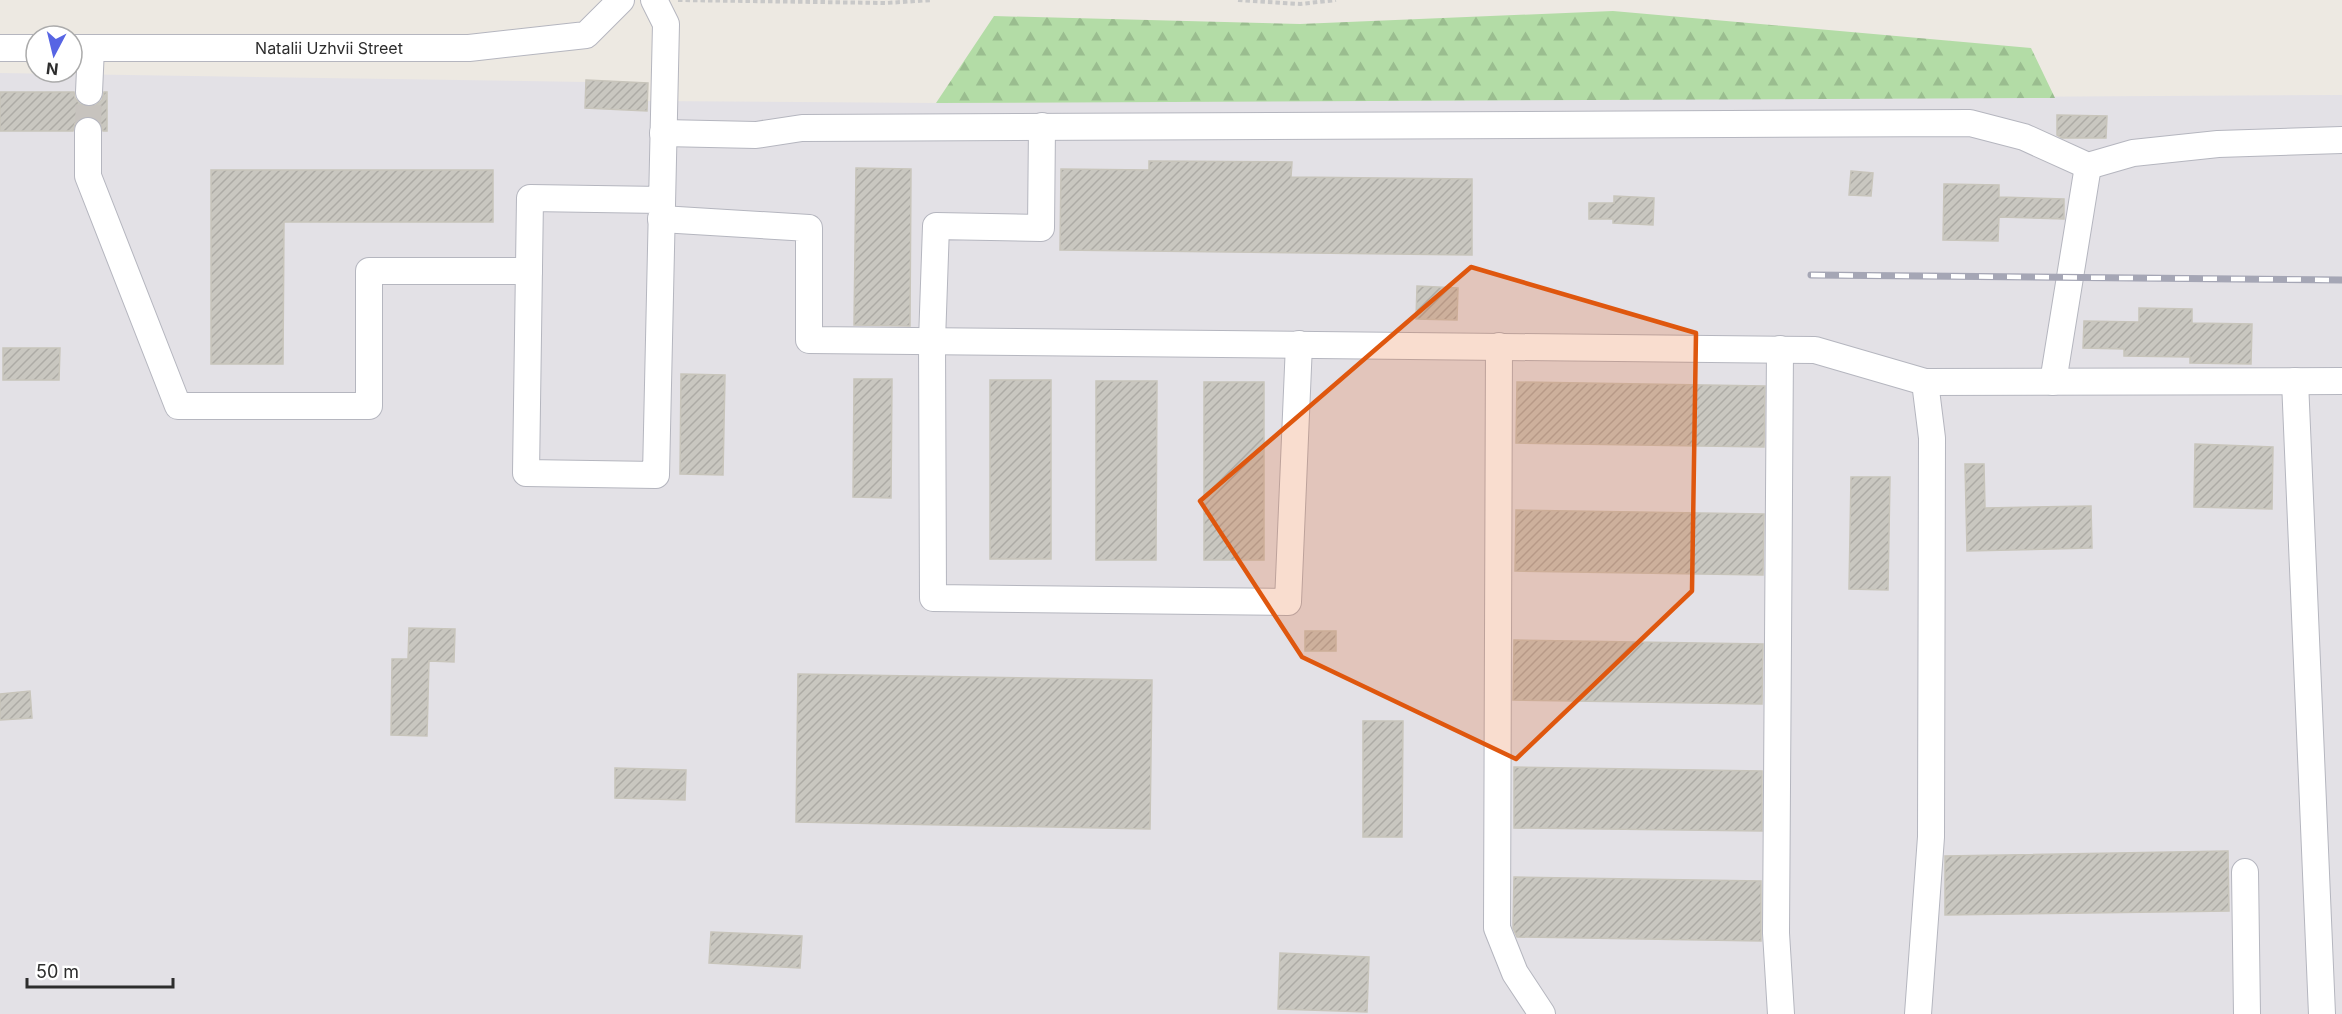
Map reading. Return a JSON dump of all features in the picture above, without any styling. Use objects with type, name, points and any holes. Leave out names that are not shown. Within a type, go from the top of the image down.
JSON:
[{"type":"street","name":"Natalii Uzhvii Street","points":[[84,48],[468,48],[586,35],[621,0]]},
{"type":"street","points":[[654,0],[672,16],[663,133],[661,209],[656,475],[526,473],[530,198],[661,209],[809,228],[809,340],[1780,349],[1815,350],[1924,382],[2342,381]]},
{"type":"street","points":[[0,48],[24,48]]},
{"type":"street","points":[[84,64],[89,92]]},
{"type":"street","points":[[663,133],[756,135],[802,128],[1042,126],[1970,123],[2024,137],[2088,166],[2133,153],[2207,145],[2342,140]]},
{"type":"street","points":[[1042,126],[1041,228],[936,226],[932,341],[933,598],[1288,602],[1299,344]]},
{"type":"street","points":[[88,131],[88,176],[178,406],[369,406],[369,271],[529,271]]},
{"type":"street","points":[[2053,382],[2088,166]]},
{"type":"street","points":[[1498,346],[1497,928],[1515,973],[1542,1014]]},
{"type":"street","points":[[1780,349],[1776,933],[1781,1014]]},
{"type":"street","points":[[2295,381],[2322,1014]]},
{"type":"street","points":[[1918,1014],[1931,837],[1932,438],[1924,382]]},
{"type":"street","points":[[2245,872],[2247,1014]]},
{"type":"path","points":[[672,16],[932,0]]},
{"type":"path","points":[[1238,0],[1300,4],[1336,0]]},
{"type":"highlighted area","points":[[1471,267],[1696,333],[1692,591],[1516,759],[1302,657],[1200,501]]},
{"type":"shaded area","points":[[0,73],[24,73],[24,84],[84,84],[84,74],[648,83],[648,101],[936,103],[2342,95],[2342,1014],[0,1014]]},
{"type":"green space","points":[[1613,11],[2031,48],[2055,98],[936,103],[994,16],[1300,24]]},
{"type":"building","points":[[586,80],[648,83],[647,111],[585,108]]},
{"type":"building","points":[[0,92],[74,92],[80,104],[89,107],[102,100],[104,92],[107,92],[107,131],[103,131],[96,118],[87,116],[75,123],[73,131],[0,131]]},
{"type":"building","points":[[2057,115],[2107,116],[2106,138],[2062,138],[2057,135]]},
{"type":"building","points":[[1149,161],[1292,162],[1291,177],[1472,179],[1472,255],[1060,250],[1061,169],[1149,170]]},
{"type":"building","points":[[856,168],[911,169],[910,326],[854,325]]},
{"type":"building","points":[[211,170],[493,170],[493,222],[284,222],[283,364],[211,364]]},
{"type":"building","points":[[1851,171],[1873,173],[1871,196],[1849,195]]},
{"type":"building","points":[[1944,184],[1999,185],[1999,197],[2064,199],[2064,219],[1999,217],[1998,241],[1943,240]]},
{"type":"building","points":[[1614,196],[1654,198],[1653,225],[1613,223],[1613,219],[1589,219],[1589,203],[1614,203]]},
{"type":"building","points":[[1417,286],[1458,288],[1457,320],[1416,319]]},
{"type":"building","points":[[2139,308],[2192,309],[2192,323],[2252,324],[2251,364],[2190,363],[2190,357],[2124,356],[2124,349],[2083,348],[2084,321],[2139,322]]},
{"type":"building","points":[[3,348],[60,348],[59,380],[3,380]]},
{"type":"building","points":[[681,374],[725,375],[723,475],[680,474]]},
{"type":"building","points":[[854,379],[892,379],[891,498],[853,497]]},
{"type":"building","points":[[990,380],[1051,380],[1051,559],[990,559]]},
{"type":"building","points":[[1096,381],[1157,381],[1156,560],[1096,560]]},
{"type":"building","points":[[1204,382],[1264,382],[1264,560],[1204,560]]},
{"type":"building","points":[[1517,382],[1765,386],[1764,447],[1516,443]]},
{"type":"building","points":[[2195,444],[2273,447],[2272,509],[2194,507]]},
{"type":"building","points":[[1965,464],[1984,464],[1985,508],[2091,506],[2092,548],[1967,551]]},
{"type":"building","points":[[1851,477],[1890,477],[1888,590],[1849,589]]},
{"type":"building","points":[[1516,510],[1764,514],[1763,575],[1515,571]]},
{"type":"building","points":[[409,628],[455,629],[454,662],[429,661],[427,736],[391,735],[392,659],[408,659]]},
{"type":"building","points":[[1305,631],[1336,631],[1336,651],[1305,651]]},
{"type":"building","points":[[1514,640],[1763,644],[1762,704],[1513,700]]},
{"type":"building","points":[[798,674],[1152,680],[1150,829],[796,822]]},
{"type":"building","points":[[30,691],[32,718],[0,720],[0,694]]},
{"type":"building","points":[[1363,721],[1403,721],[1402,837],[1363,837]]},
{"type":"building","points":[[1514,767],[1762,771],[1762,831],[1514,828]]},
{"type":"building","points":[[615,768],[686,770],[685,800],[615,798]]},
{"type":"building","points":[[2228,851],[2229,911],[1945,915],[1945,856]]},
{"type":"building","points":[[1514,877],[1761,881],[1761,941],[1517,937],[1513,928]]},
{"type":"building","points":[[711,932],[802,936],[800,968],[709,963]]},
{"type":"building","points":[[1280,953],[1369,957],[1367,1012],[1278,1009]]},
{"type":"tunnel","points":[[88,131],[89,92]]},
{"type":"railway","points":[[1811,275],[2342,280]]}]
